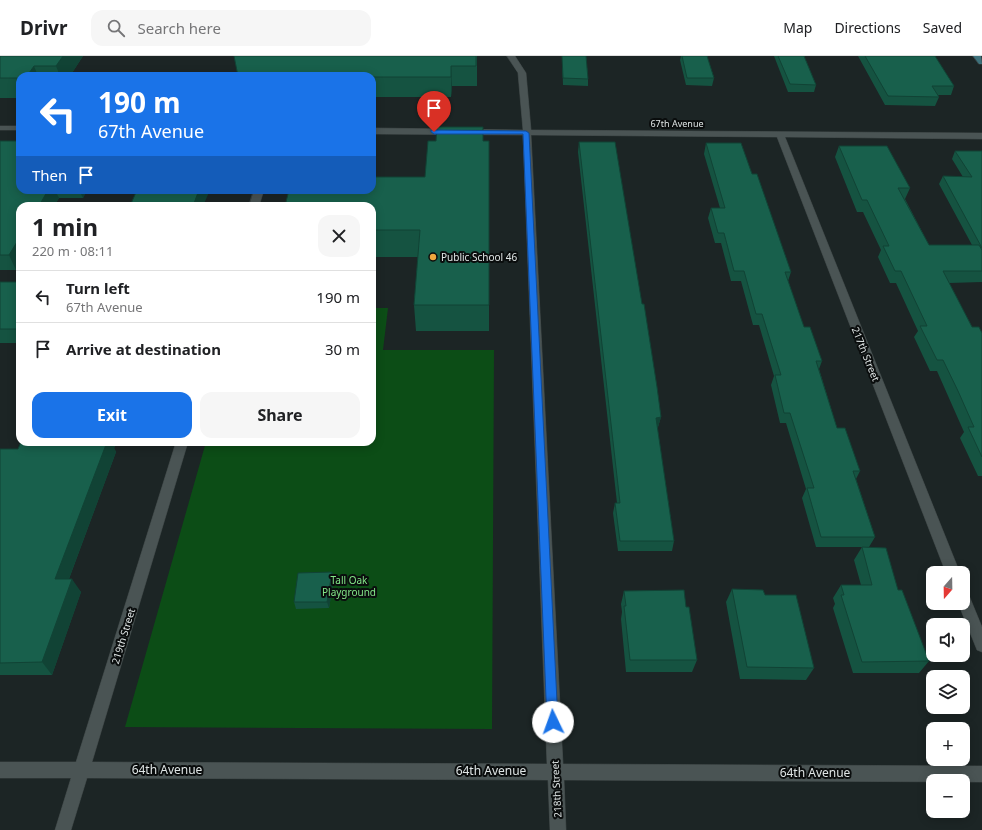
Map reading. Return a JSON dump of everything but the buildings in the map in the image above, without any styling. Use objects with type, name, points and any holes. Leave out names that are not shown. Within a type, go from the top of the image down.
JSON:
[{"type":"street","name":"218th Street","points":[[511,56],[522,73],[526,133],[558,830]]},
{"type":"street","points":[[977,56],[982,62]]},
{"type":"street","points":[[0,128],[16,128]]},
{"type":"street","name":"67th Avenue","points":[[376,131],[982,136]]},
{"type":"street","name":"217th Street","points":[[780,135],[950,566]]},
{"type":"street","name":"219th Street","points":[[63,830],[181,446]]},
{"type":"street","points":[[968,610],[982,645]]},
{"type":"street","name":"64th Avenue","points":[[0,770],[982,774]]},
{"type":"green space","name":"Tall Oak Playground","points":[[376,308],[388,308],[383,350],[494,350],[492,729],[125,727],[205,446],[376,446]]},
{"type":"place","name":"Public School 46","points":[[433,257]]},
{"type":"route","points":[[434,132],[526,133],[528,144],[553,722]]}]
